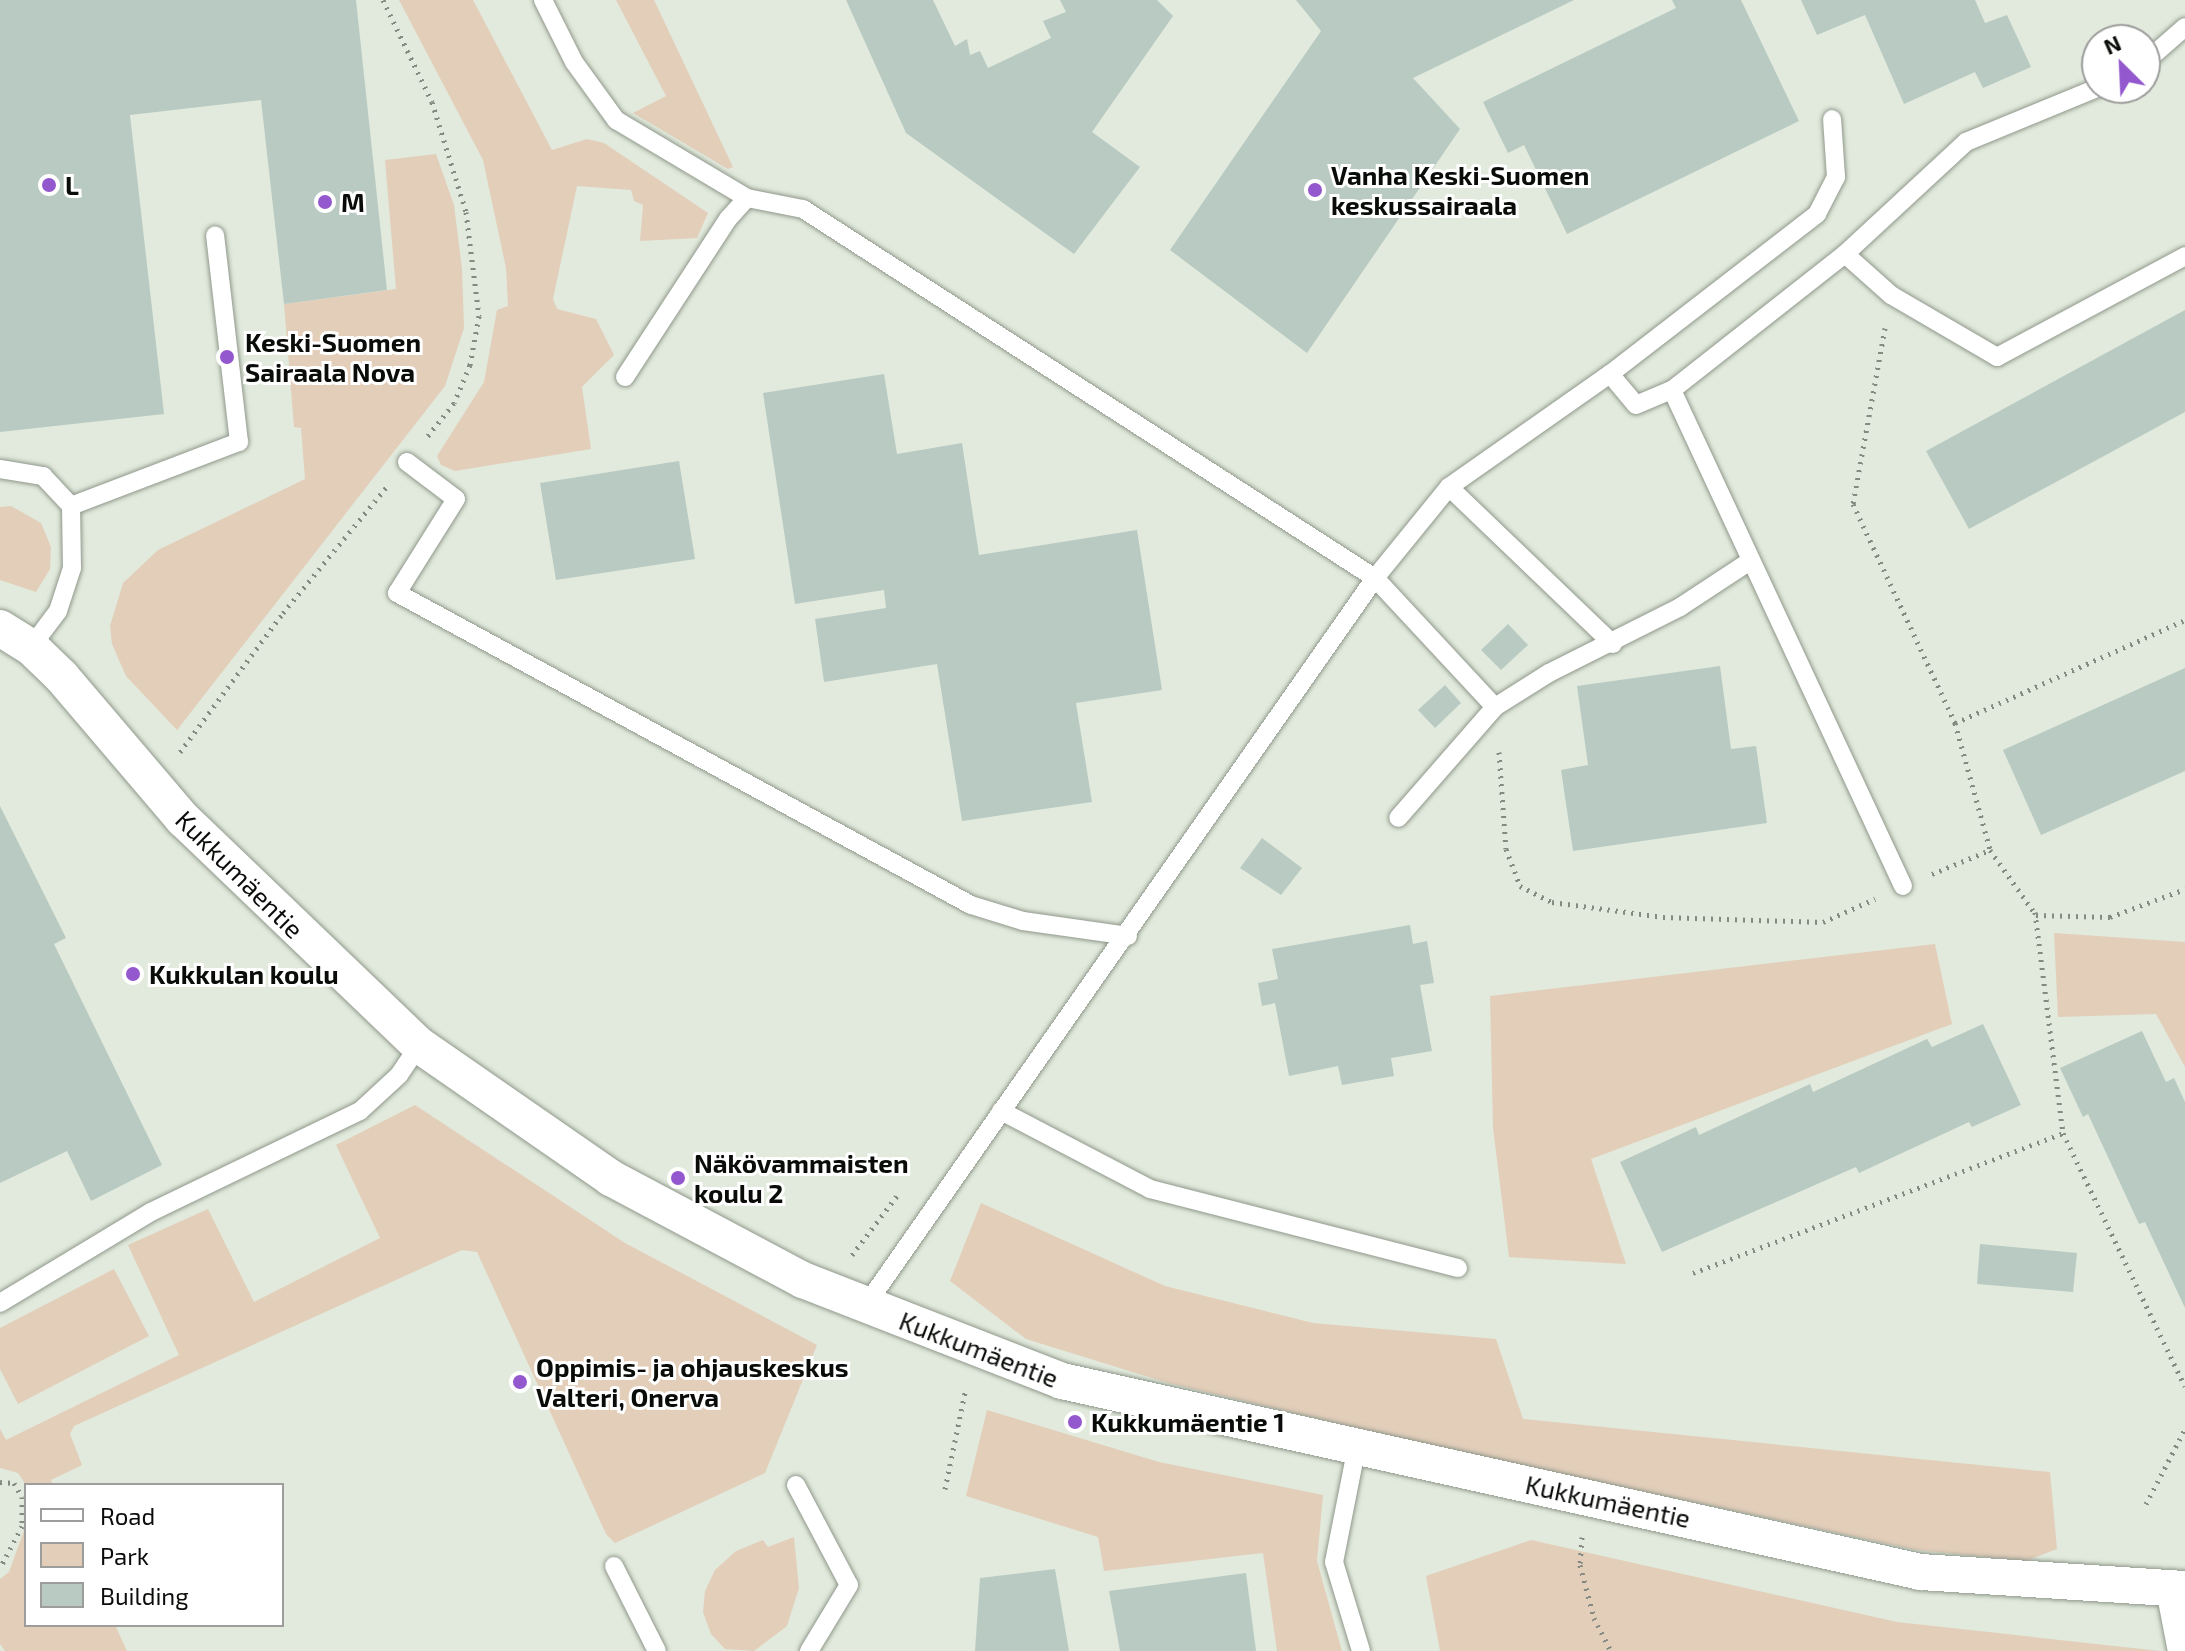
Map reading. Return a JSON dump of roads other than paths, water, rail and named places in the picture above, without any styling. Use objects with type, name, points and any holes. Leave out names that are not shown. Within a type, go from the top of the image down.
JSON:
[{"type":"street","name":"Kukkumäentie","points":[[0,628],[31,647],[194,830],[419,1045],[611,1178],[803,1280],[1062,1381],[1921,1572],[2180,1589]]},
{"type":"street","points":[[2180,1589],[2185,1646]]},
{"type":"lane","points":[[543,0],[574,62],[616,120],[747,198],[803,209],[1375,578],[1495,707]]},
{"type":"lane","points":[[2161,48],[2185,27]]},
{"type":"lane","points":[[1610,374],[1636,405],[1672,390],[1845,254],[1966,142],[2081,95]]},
{"type":"lane","points":[[866,1305],[1128,936],[1375,578],[1449,487],[1610,374],[1817,214],[1836,177],[1832,119]]},
{"type":"lane","points":[[625,377],[728,219],[747,198]]},
{"type":"lane","points":[[71,506],[239,442],[215,235]]},
{"type":"lane","points":[[1845,254],[1891,295],[1997,357],[2185,256]]},
{"type":"lane","points":[[1672,390],[1903,886]]},
{"type":"lane","points":[[407,462],[456,499],[397,593],[971,905],[1023,921],[1128,936]]},
{"type":"lane","points":[[0,469],[43,476],[71,506],[72,568],[58,611],[31,647]]},
{"type":"lane","points":[[1449,487],[1613,644]]},
{"type":"lane","points":[[1398,818],[1495,707],[1549,673],[1613,644],[1750,561]]},
{"type":"lane","points":[[0,1303],[151,1212],[360,1111],[399,1075],[419,1045]]},
{"type":"lane","points":[[1001,1111],[1150,1189],[1458,1268]]},
{"type":"lane","points":[[1357,1446],[1334,1562],[1361,1651]]},
{"type":"lane","points":[[796,1485],[849,1585],[809,1651]]},
{"type":"lane","points":[[614,1566],[657,1651]]},
{"type":"place","name":"L","points":[[49,185]]},
{"type":"place","name":"Vanha Keski-Suomen keskussairaala","points":[[1315,190]]},
{"type":"place","name":"M","points":[[325,202]]},
{"type":"place","name":"Keski-Suomen Sairaala Nova","points":[[227,357]]},
{"type":"place","name":"Kukkulan koulu","points":[[133,974]]},
{"type":"place","name":"Näkövammaisten koulu 2","points":[[678,1178]]},
{"type":"place","name":"Oppimis- ja ohjauskeskus Valteri, Onerva","points":[[520,1382]]},
{"type":"place","name":"Kukkumäentie 1","points":[[1075,1422]]}]
